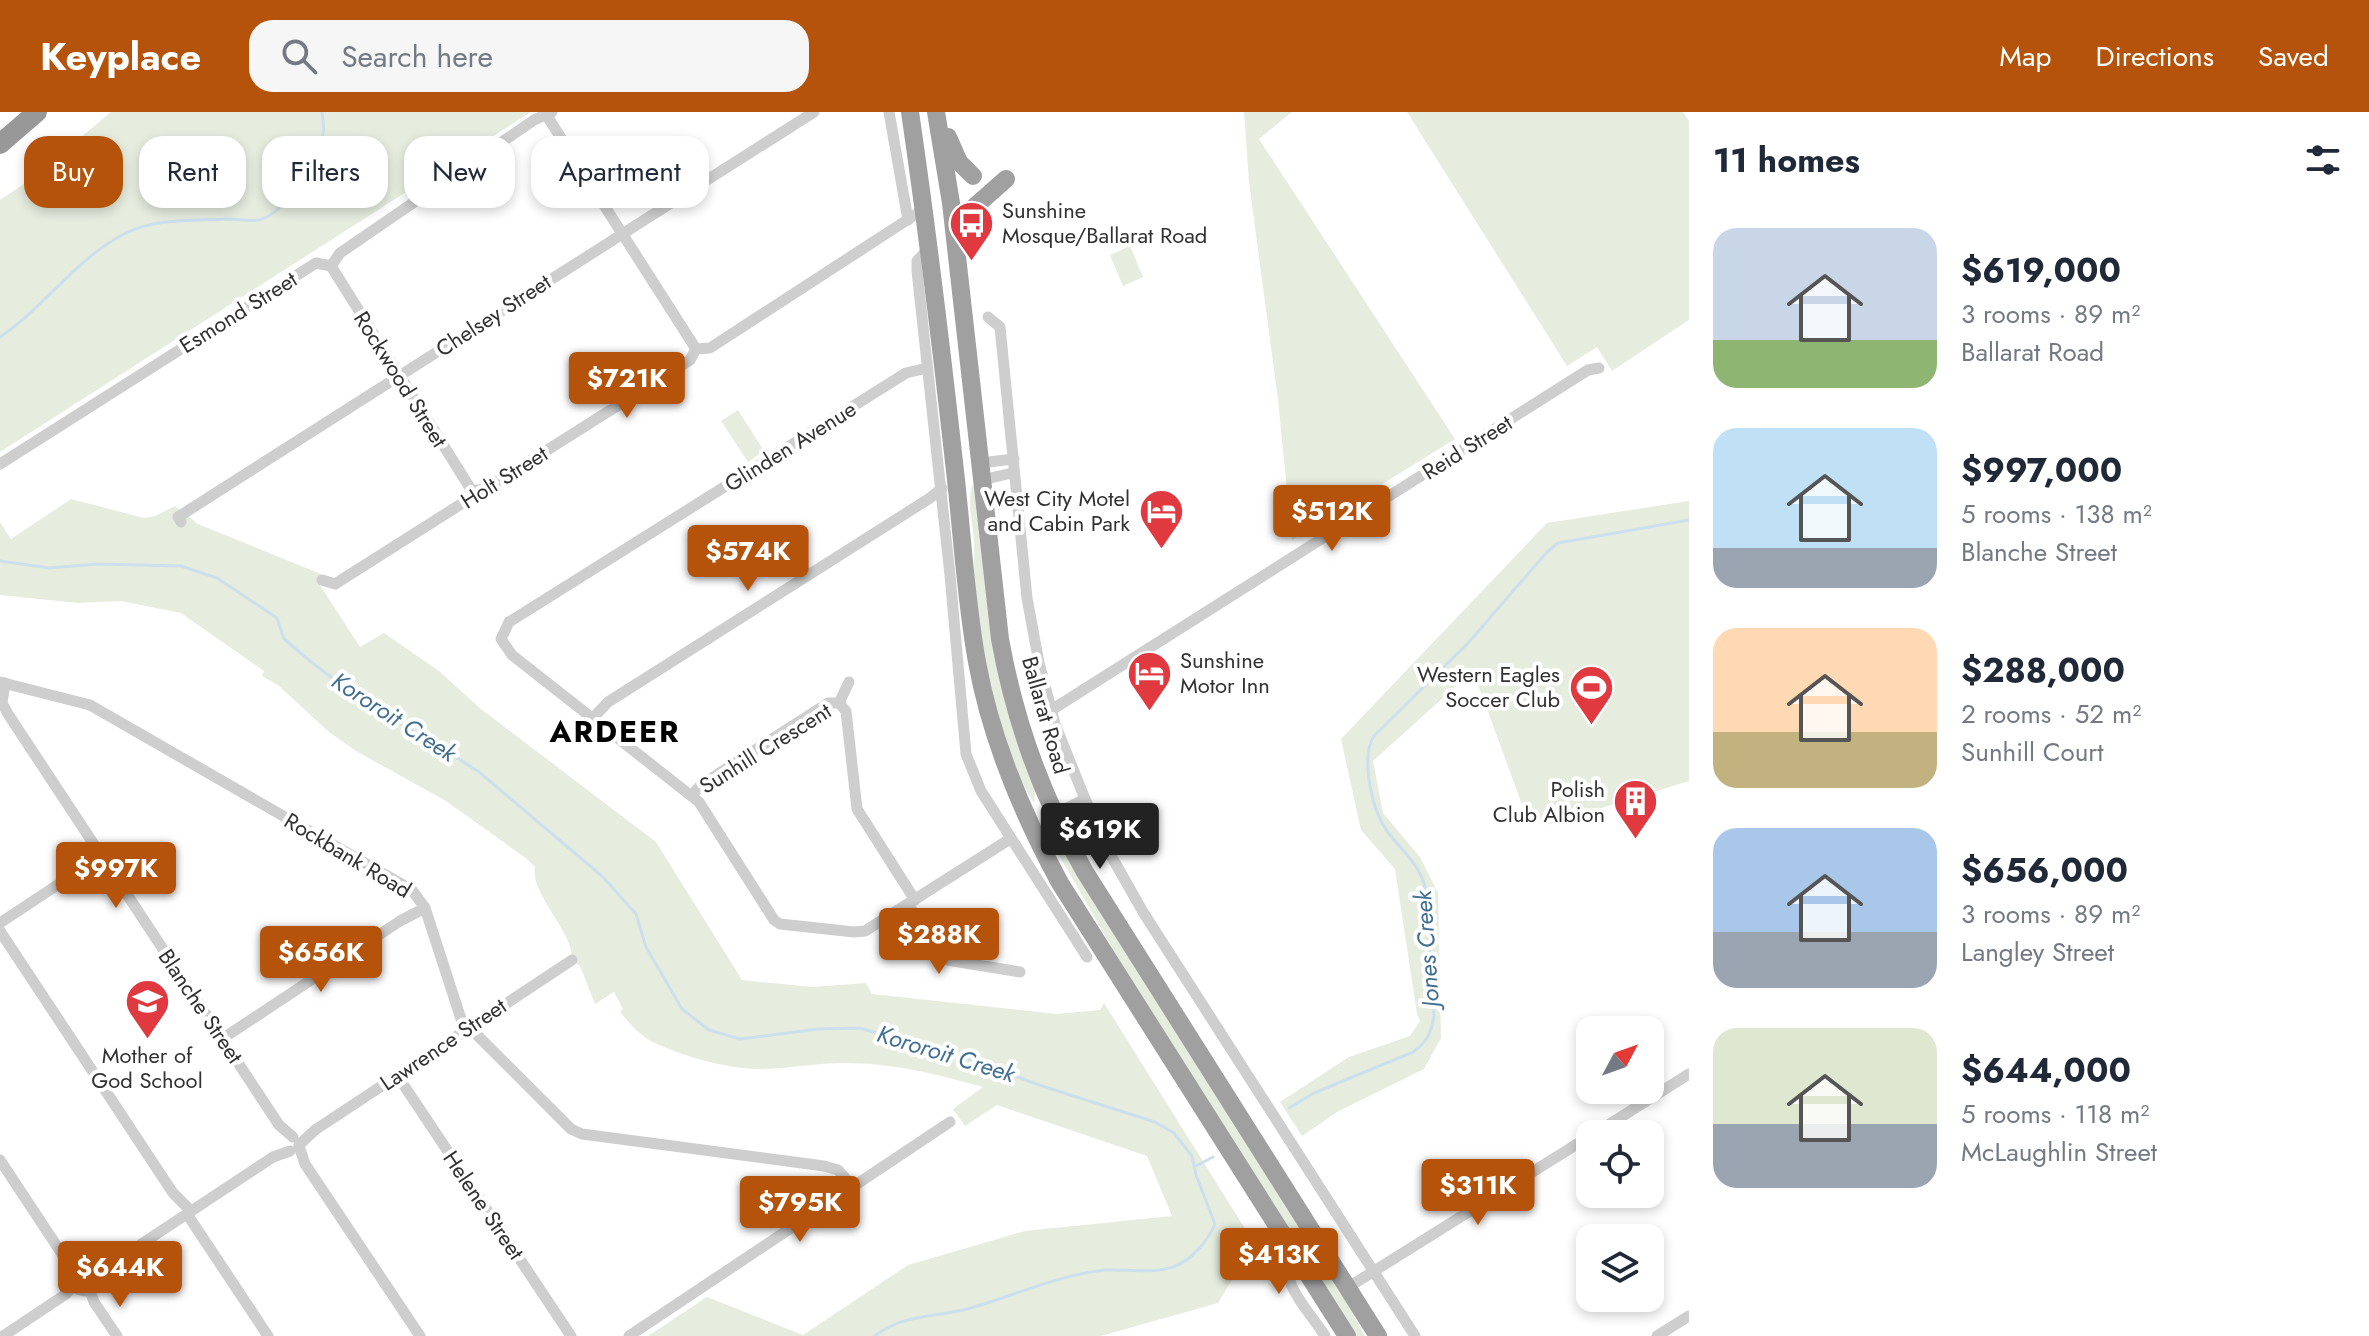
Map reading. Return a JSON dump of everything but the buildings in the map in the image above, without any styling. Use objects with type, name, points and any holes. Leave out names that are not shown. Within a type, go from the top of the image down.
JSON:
[{"type":"highway","points":[[0,144],[37,112]]},
{"type":"highway","points":[[910,112],[929,248],[944,490],[967,591],[977,663],[993,727],[1031,828],[1072,902],[1347,1336]]},
{"type":"highway","points":[[938,112],[959,162],[973,176]]},
{"type":"highway","name":"Ballarat Road","points":[[938,112],[954,225],[1000,639],[1011,697],[1026,748],[1054,815],[1097,893],[1378,1336]]},
{"type":"highway","points":[[954,225],[1006,179]]},
{"type":"highway","points":[[944,490],[981,471]]},
{"type":"highway","points":[[950,575],[967,591]]},
{"type":"highway","points":[[952,611],[967,591]]},
{"type":"highway","points":[[1031,828],[1054,815]]},
{"type":"street","name":"Chelsey Street","points":[[181,522],[178,517],[814,112]]},
{"type":"street","points":[[889,112],[908,220]]},
{"type":"street","points":[[550,114],[696,349]]},
{"type":"street","name":"Esmond Street","points":[[0,464],[316,263],[331,266],[340,253],[534,120],[550,114]]},
{"type":"street","name":"Holt Street","points":[[322,580],[335,584],[461,504],[472,491],[495,483],[690,360],[696,349],[710,348],[924,209]]},
{"type":"street","points":[[929,248],[917,261],[917,271],[944,490],[966,754],[981,791],[1087,957]]},
{"type":"street","name":"Rockwood Street","points":[[331,266],[472,491]]},
{"type":"street","name":"Ballarat Road","points":[[988,317],[1000,327],[1014,459],[1012,473],[1033,636],[1055,724],[1085,799],[1109,852],[1143,912],[1415,1336]]},
{"type":"street","name":"Glinden Avenue","points":[[593,718],[512,655],[501,639],[509,622],[906,373],[927,368]]},
{"type":"street","name":"Reid Street","points":[[1053,709],[1588,370],[1599,368]]},
{"type":"street","points":[[981,471],[1014,459]]},
{"type":"street","points":[[981,471],[1012,473]]},
{"type":"street","points":[[944,490],[608,702],[593,718],[699,802],[774,920],[780,924],[865,931],[1010,839]]},
{"type":"street","name":"Sunhill Crescent","points":[[839,703],[849,682]]},
{"type":"street","name":"Blanche Street","points":[[2,683],[2,703],[8,714],[420,1336]]},
{"type":"street","name":"Rockbank Road","points":[[2,683],[90,705],[412,890],[423,905],[461,1019],[577,1132],[831,1168],[850,1189]]},
{"type":"street","name":"Sunhill Crescent","points":[[692,795],[701,785],[828,703],[839,703],[846,711],[857,809],[937,951],[947,960],[1020,972]]},
{"type":"street","points":[[1054,815],[1085,799]]},
{"type":"street","points":[[0,923],[101,856]]},
{"type":"street","points":[[222,1039],[423,905]]},
{"type":"street","points":[[0,931],[268,1336]]},
{"type":"street","name":"Lawrence Street","points":[[3,1336],[572,960]]},
{"type":"street","points":[[1616,1120],[1689,1074]]},
{"type":"street","name":"Helene Street","points":[[397,1075],[571,1336]]},
{"type":"street","points":[[629,1336],[950,1122]]},
{"type":"street","points":[[1347,1288],[1576,1145]]},
{"type":"street","points":[[0,1160],[80,1285],[117,1336]]},
{"type":"street","points":[[1288,1243],[1287,1276],[1304,1308],[1325,1336]]},
{"type":"street","points":[[1657,1336],[1689,1316]]},
{"type":"shaded area","points":[[111,112],[531,112],[494,136],[404,136],[404,193],[388,204],[388,136],[262,136],[262,208],[381,208],[0,452],[0,200],[24,184],[24,208],[123,208],[123,136],[82,136]]},
{"type":"shaded area","points":[[1244,112],[1292,112],[1259,139],[1455,439],[1292,540],[1278,400],[1249,182]]},
{"type":"shaded area","points":[[1407,112],[1683,112],[1689,121],[1689,320],[1612,371],[1597,347],[1567,366]]},
{"type":"shaded area","points":[[1130,246],[1143,277],[1123,286],[1110,255]]},
{"type":"shaded area","points":[[738,410],[764,451],[748,462],[721,421]]},
{"type":"shaded area","points":[[972,486],[975,486],[1006,703],[1033,783],[1034,803],[1021,780],[1000,726],[986,668],[974,579],[970,506]]},
{"type":"shaded area","points":[[71,499],[144,518],[175,506],[198,524],[321,574],[318,582],[360,647],[384,633],[439,671],[481,709],[656,842],[742,980],[812,987],[866,983],[872,994],[1057,1014],[1100,1010],[1104,1003],[1254,1243],[1218,1303],[1101,1336],[648,1336],[707,1297],[803,1335],[908,1265],[1025,1231],[1172,1216],[1147,1156],[997,1105],[965,1126],[953,1109],[983,1087],[914,1070],[862,1063],[764,1069],[738,1067],[681,1054],[646,1038],[620,1012],[623,1009],[614,992],[595,1004],[580,966],[572,960],[566,938],[539,889],[535,867],[527,859],[446,801],[356,751],[329,732],[278,685],[262,676],[264,671],[181,613],[121,601],[78,603],[0,595],[0,522],[11,539]]},
{"type":"shaded area","points":[[1689,501],[1689,781],[1547,825],[1527,818],[1473,671],[1373,761],[1383,813],[1420,857],[1438,893],[1441,1038],[1424,1069],[1337,1112],[1302,1136],[1280,1102],[1349,1057],[1410,1036],[1420,1021],[1395,869],[1361,830],[1341,739],[1547,523]]},
{"type":"shaded area","points":[[1049,833],[1065,852],[1328,1268],[1365,1336],[1356,1336],[1120,962]]},
{"type":"waterway","name":"Kororoit Creek","points":[[0,337],[92,255],[126,233],[176,221],[259,220],[275,212],[293,191],[320,142],[322,112]]},
{"type":"waterway","name":"Jones Creek","points":[[1289,1108],[1314,1093],[1413,1052],[1425,1040],[1433,1021],[1425,887],[1409,857],[1387,831],[1377,810],[1368,770],[1374,736],[1469,642],[1558,543],[1689,520]]},
{"type":"waterway","name":"Kororoit Creek","points":[[0,561],[49,568],[97,564],[181,566],[217,578],[277,618],[284,639],[310,661],[366,704],[479,772],[603,877],[636,914],[646,947],[682,1009],[709,1030],[740,1039],[818,1029],[859,1028],[950,1052],[1039,1085],[1155,1122],[1174,1133],[1192,1156],[1215,1224],[1198,1250],[1180,1264],[1157,1270],[1105,1270],[1069,1277],[963,1310],[906,1320],[875,1336]]},
{"type":"waterway","name":"Jones Creek","points":[[1196,1166],[1213,1157]]},
{"type":"place","name":"Sunshine Mosque/Ballarat Road","points":[[971,262]]},
{"type":"place","name":"West City Motel and Cabin Park","points":[[1161,550]]},
{"type":"place","name":"Sunshine Motor Inn","points":[[1149,712]]},
{"type":"place","name":"Western Eagles Soccer Club","points":[[1591,726]]},
{"type":"place","name":"Polish Club Albion","points":[[1636,841]]},
{"type":"place","name":"Mother of God School","points":[[147,1041]]},
{"type":"district","name":"ARDEER","points":[[615,732]]}]
